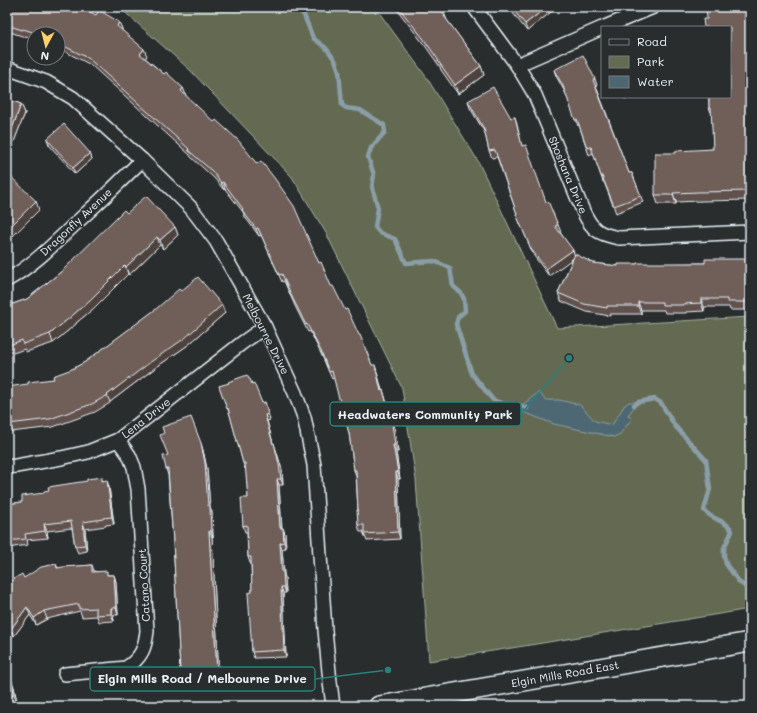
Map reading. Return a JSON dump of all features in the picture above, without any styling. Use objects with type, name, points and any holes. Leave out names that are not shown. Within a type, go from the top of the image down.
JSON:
[{"type":"main road","name":"Elgin Mills Road East","points":[[379,706],[750,642]]},
{"type":"street","name":"Shoshana Drive","points":[[474,7],[517,65],[535,95],[583,211],[588,222],[596,231],[606,236],[619,238],[750,232]]},
{"type":"street","points":[[607,26],[653,7]]},
{"type":"street","points":[[517,65],[601,28]]},
{"type":"street","name":"Melbourne Drive","points":[[7,68],[46,82],[73,98],[142,160],[191,208],[216,241],[266,327],[296,393],[304,417],[314,465],[325,630],[333,706]]},
{"type":"street","name":"Dragonfly Avenue","points":[[7,280],[20,272],[50,248],[142,160]]},
{"type":"street","name":"Lena Drive","points":[[7,467],[88,452],[118,440],[242,343],[266,327]]},
{"type":"street","name":"Catano Court","points":[[66,674],[126,668],[140,656],[146,641],[138,489],[134,467],[129,454],[118,440]]},
{"type":"green space","points":[[119,7],[375,7],[427,78],[478,161],[557,328],[750,317],[750,609],[429,661],[416,480],[402,388],[326,233],[292,177],[190,70]]},
{"type":"water","points":[[539,392],[545,400],[559,400],[580,405],[595,421],[612,425],[624,406],[629,402],[638,402],[628,415],[632,419],[620,434],[614,437],[554,424],[523,412],[520,409],[521,406]]},
{"type":"building","points":[[7,7],[81,7],[96,15],[99,10],[119,22],[117,26],[144,49],[140,54],[164,74],[166,72],[183,88],[181,91],[214,122],[216,120],[238,140],[257,164],[261,161],[275,179],[294,206],[319,263],[321,262],[331,286],[333,286],[345,310],[347,309],[360,335],[372,365],[375,365],[381,391],[383,390],[392,424],[395,445],[393,445],[398,472],[396,472],[398,532],[364,534],[364,525],[358,525],[356,470],[354,470],[349,433],[332,371],[329,372],[321,351],[307,324],[306,325],[282,274],[279,275],[258,228],[256,229],[223,182],[221,183],[212,171],[188,150],[189,149],[88,58],[66,47],[66,26],[26,26],[26,30],[22,30],[7,25]]},
{"type":"building","points":[[398,7],[439,7],[481,66],[455,85],[423,38]]},
{"type":"building","points":[[511,7],[547,7],[525,24]]},
{"type":"building","points":[[706,7],[747,7],[750,66],[750,191],[673,193],[673,195],[655,195],[655,153],[676,153],[676,151],[713,149],[711,108],[709,108],[709,98],[731,98],[731,26],[704,26],[703,19],[707,19]]},
{"type":"building","points":[[583,55],[595,79],[593,80],[629,173],[632,173],[641,196],[614,206],[601,176],[591,147],[587,148],[577,119],[575,120],[563,86],[554,70]]},
{"type":"building","points":[[493,87],[511,118],[515,117],[522,146],[526,145],[546,202],[548,201],[558,225],[555,226],[573,250],[546,269],[531,249],[516,214],[495,150],[489,151],[484,129],[468,101]]},
{"type":"building","points":[[7,99],[21,104],[7,143]]},
{"type":"building","points":[[64,124],[90,153],[73,168],[47,139]]},
{"type":"building","points":[[8,174],[36,201],[7,229],[7,175]]},
{"type":"building","points":[[146,196],[175,227],[160,240],[157,237],[126,267],[125,265],[90,300],[50,334],[23,344],[22,340],[7,346],[7,306],[27,299],[62,271],[124,210],[127,213]]},
{"type":"building","points":[[575,254],[593,263],[618,266],[618,264],[637,263],[705,263],[705,259],[750,259],[750,302],[727,302],[727,299],[701,299],[701,303],[683,305],[662,305],[662,302],[638,302],[638,306],[607,306],[607,308],[584,304],[558,293]]},
{"type":"building","points":[[198,277],[222,305],[185,338],[108,395],[92,404],[50,419],[8,424],[7,387],[28,384],[28,382],[54,379],[53,376],[72,369],[85,362],[156,309],[179,289],[181,291]]},
{"type":"building","points":[[247,375],[252,384],[254,383],[262,403],[265,402],[268,414],[265,415],[279,464],[281,479],[277,479],[280,528],[283,528],[284,542],[280,543],[284,587],[281,587],[284,650],[252,652],[248,593],[252,592],[251,557],[248,557],[247,525],[243,526],[241,498],[248,498],[245,463],[243,463],[228,408],[227,409],[219,386]]},
{"type":"building","points":[[191,417],[201,443],[205,463],[208,506],[210,506],[211,531],[209,531],[217,673],[184,674],[183,670],[180,670],[168,469],[166,469],[163,456],[168,455],[160,435],[164,433],[162,427]]},
{"type":"building","points":[[102,477],[102,481],[107,480],[112,517],[83,522],[85,545],[75,546],[71,521],[44,524],[45,531],[25,534],[26,539],[7,541],[7,504],[22,502],[22,496],[44,493],[44,491],[49,490],[48,487],[87,481],[87,479]]},
{"type":"building","points":[[56,564],[57,568],[92,565],[92,572],[107,571],[107,575],[114,575],[116,608],[111,608],[111,614],[96,615],[96,608],[79,609],[79,604],[44,611],[34,618],[27,607],[11,629],[9,628],[7,632],[7,583],[22,574],[24,578],[41,567]]},
{"type":"building","points":[[7,681],[12,681],[14,695],[7,697]]},
{"type":"waterway","points":[[297,7],[304,15],[313,38],[326,48],[335,60],[339,71],[342,105],[346,108],[360,110],[384,125],[385,132],[371,148],[368,157],[374,175],[372,187],[378,208],[375,227],[380,233],[395,239],[406,263],[434,261],[450,268],[453,286],[461,293],[464,299],[465,311],[458,317],[456,324],[472,374],[493,400],[504,404],[527,408]]},
{"type":"waterway","points":[[634,405],[638,402],[655,399],[661,403],[675,426],[706,460],[710,489],[704,510],[730,527],[732,531],[724,548],[726,564],[739,582],[750,590]]},
{"type":"place","name":"Headwaters Community Park","points":[[569,358]]},
{"type":"place","name":"Elgin Mills Road / Melbourne Drive","points":[[388,670]]}]
